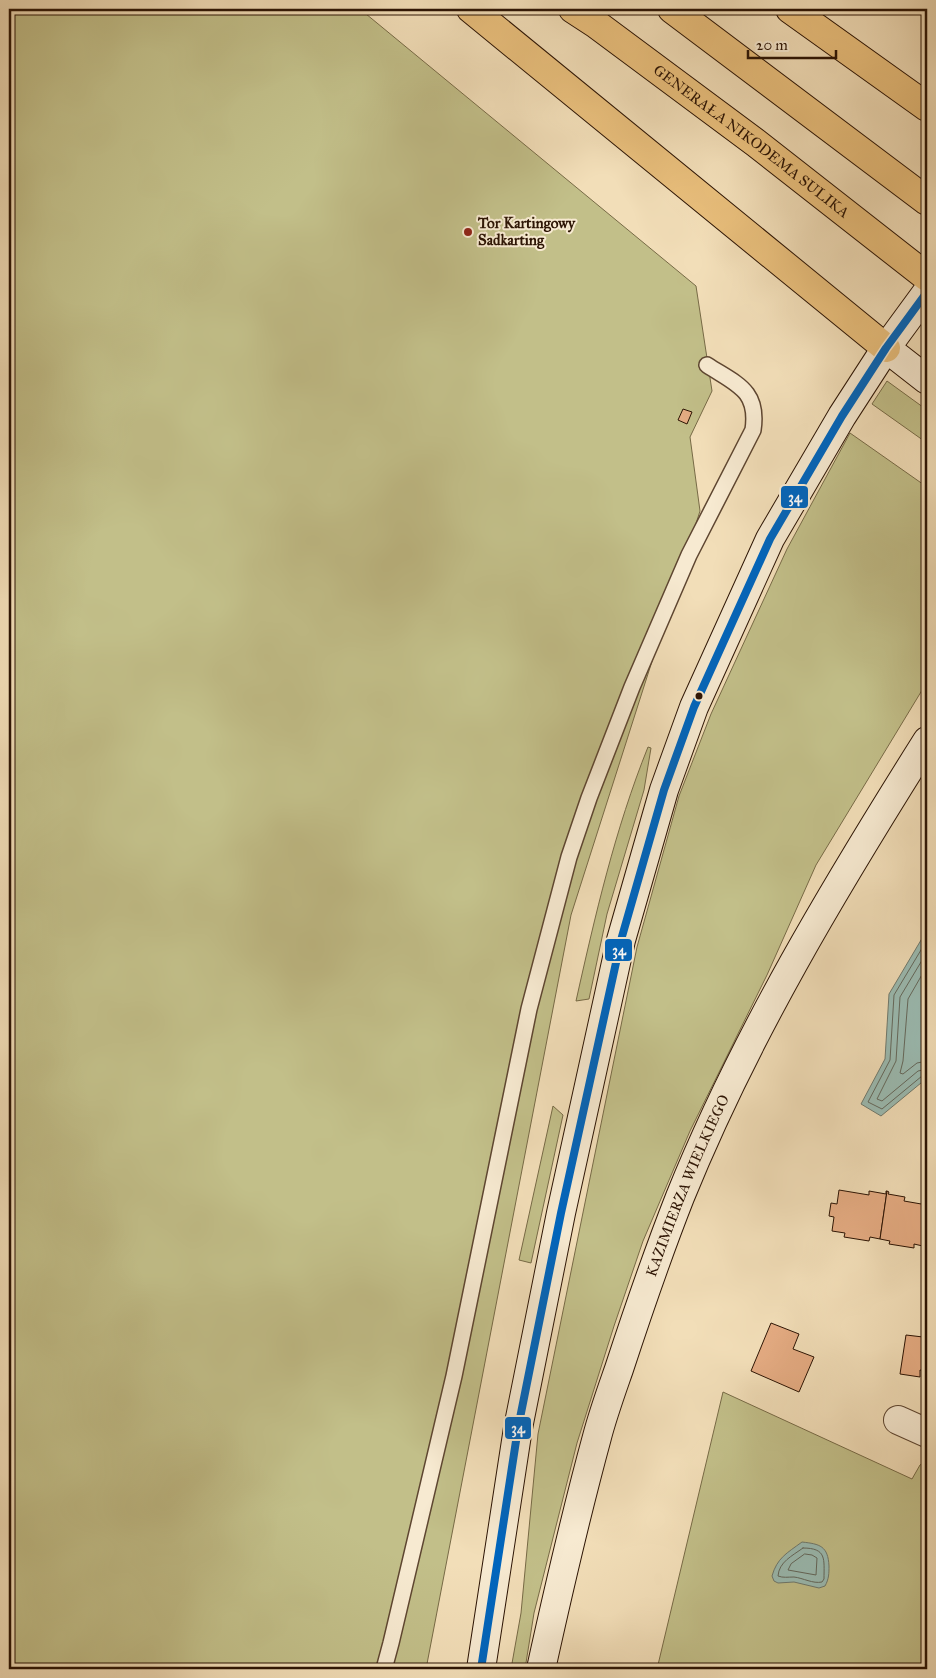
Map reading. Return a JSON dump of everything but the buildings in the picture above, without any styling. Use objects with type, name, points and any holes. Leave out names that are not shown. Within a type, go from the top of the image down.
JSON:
[{"type":"highway","points":[[471,9],[886,348]]},
{"type":"highway","name":"GENERAŁA NIKODEMA SULIKA","points":[[574,9],[756,143],[927,277]]},
{"type":"highway","points":[[672,9],[927,201]]},
{"type":"highway","points":[[790,9],[927,107]]},
{"type":"main road","points":[[481,1669],[518,1428],[561,1213],[621,940],[664,790],[694,707],[770,540],[842,416],[886,348],[927,292]]},
{"type":"main road","points":[[886,348],[927,380]]},
{"type":"main road","name":"KAZIMIERZA WIELKIEGO","points":[[541,1669],[597,1435],[636,1316],[681,1196],[723,1100],[777,995],[832,895],[927,741]]},
{"type":"main road","points":[[898,1420],[927,1433]]},
{"type":"lane","points":[[384,1669],[454,1376],[529,1009],[569,857],[589,798],[632,687],[689,555],[753,430],[755,415],[747,392],[708,365]]},
{"type":"shaded area","points":[[9,9],[360,9],[696,286],[712,391],[690,437],[700,511],[571,915],[426,1669],[9,1669]]},
{"type":"shaded area","points":[[887,381],[927,410],[927,443],[872,404]]},
{"type":"shaded area","points":[[850,433],[927,487],[927,682],[816,865],[767,975],[690,1131],[643,1241],[577,1443],[534,1613],[525,1669],[511,1669],[521,1613],[538,1434],[637,947],[679,796],[711,714],[787,549]]},
{"type":"shaded area","points":[[648,747],[651,748],[644,790],[607,914],[589,999],[576,1001],[598,905],[616,841]]},
{"type":"shaded area","points":[[553,1106],[563,1115],[531,1263],[519,1260]]},
{"type":"shaded area","points":[[723,1392],[912,1479],[920,1465],[927,1460],[927,1669],[657,1669]]},
{"type":"water","points":[[927,930],[927,1078],[881,1116],[861,1104],[885,1059],[889,994]]},
{"type":"water","points":[[802,1542],[818,1545],[825,1550],[829,1571],[825,1586],[819,1588],[794,1582],[778,1583],[774,1581],[772,1576],[780,1560]]},
{"type":"transit line","name":"34","points":[[481,1669],[518,1428],[561,1213],[621,940],[664,790],[694,707],[770,539],[842,416],[886,348],[927,292]]},
{"type":"place","name":"Tor Kartingowy Sadkarting","points":[[468,232]]}]
